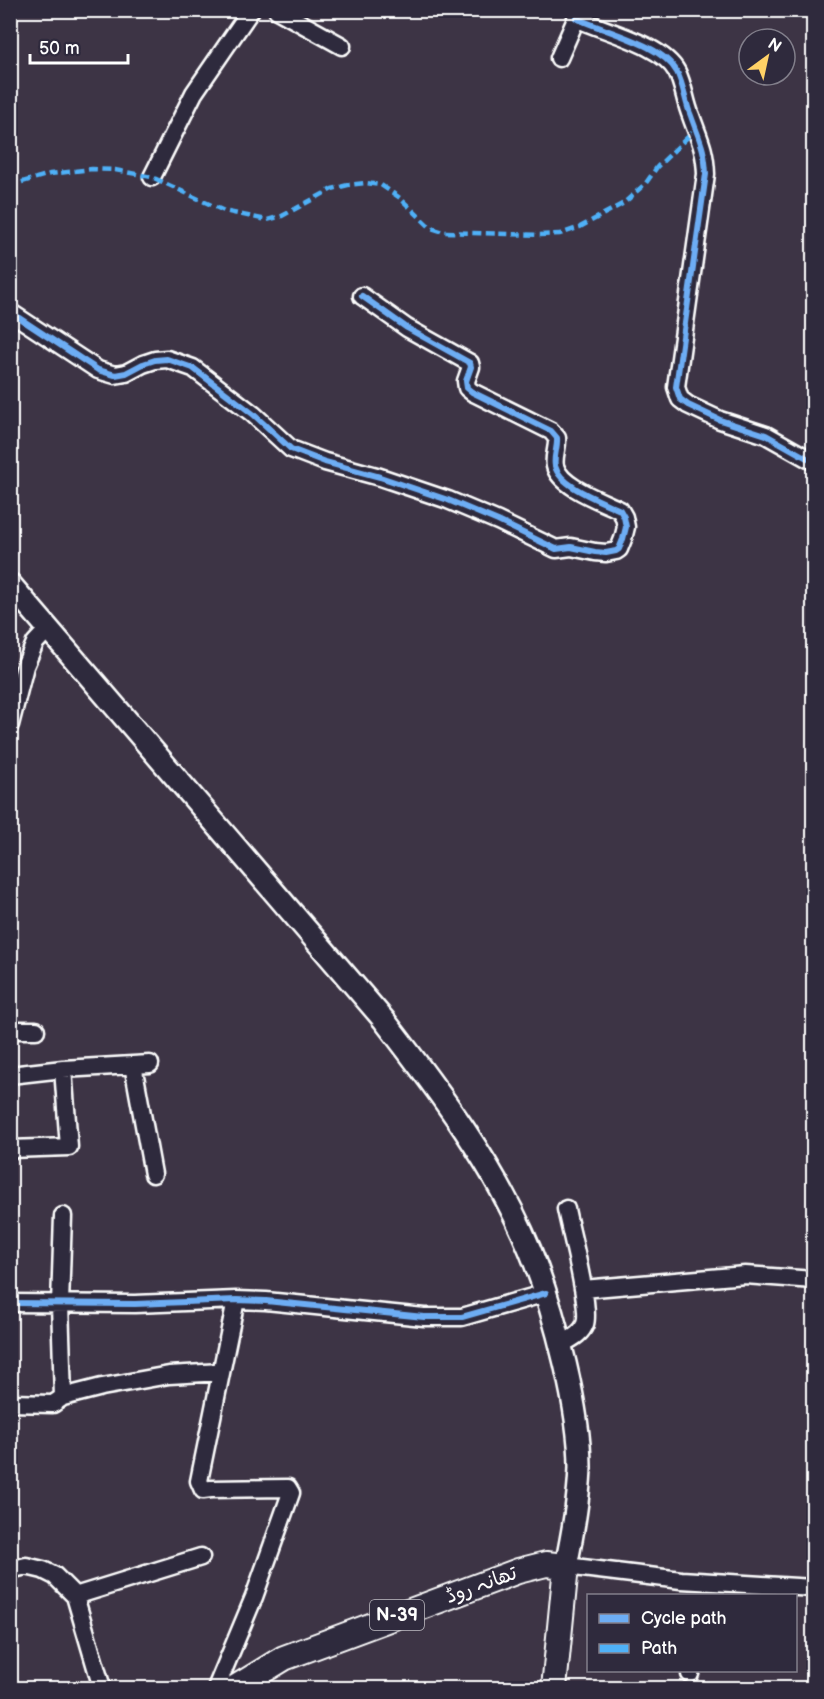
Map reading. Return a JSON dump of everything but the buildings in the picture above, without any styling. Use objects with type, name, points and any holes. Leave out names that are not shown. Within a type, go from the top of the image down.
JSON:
[{"type":"highway","name":"تھانہ روڈ","points":[[235,1689],[284,1658],[380,1621],[524,1569],[546,1564],[566,1566]]},
{"type":"highway","points":[[554,1689],[566,1566]]},
{"type":"main road","points":[[10,584],[384,1020],[429,1078],[476,1148],[500,1190],[529,1248],[546,1293],[561,1345],[576,1417],[580,1465],[578,1505],[566,1566]]},
{"type":"street","points":[[152,177],[194,93],[251,10]]},
{"type":"street","points":[[277,10],[342,46]]},
{"type":"street","points":[[559,58],[578,14],[651,48],[671,63],[682,86],[690,116],[702,142],[706,174],[676,387],[680,399],[712,417],[765,435],[813,462]]},
{"type":"street","points":[[10,312],[98,370],[115,375],[126,373],[155,360],[167,359],[193,368],[253,414],[291,449],[304,455],[448,500],[556,549],[571,547],[606,553],[619,549],[626,527],[620,510],[578,490],[558,472],[555,465],[557,438],[551,431],[472,392],[467,388],[466,381],[471,367],[470,363],[407,328],[362,296]]},
{"type":"street","points":[[10,725],[25,666],[35,642],[48,629]]},
{"type":"street","points":[[10,1030],[36,1030]]},
{"type":"street","points":[[10,1075],[63,1069],[150,1064]]},
{"type":"street","points":[[133,1065],[153,1174]]},
{"type":"street","points":[[10,1149],[69,1147],[63,1069]]},
{"type":"street","points":[[561,1345],[580,1333],[586,1322],[586,1303],[566,1209]]},
{"type":"street","points":[[63,1216],[60,1304],[63,1397]]},
{"type":"street","points":[[583,1289],[745,1275],[813,1280]]},
{"type":"street","points":[[10,1304],[135,1304],[236,1300],[424,1317],[462,1317],[546,1293]]},
{"type":"street","points":[[216,1689],[254,1597],[291,1493],[288,1488],[202,1490],[198,1481],[236,1300]]},
{"type":"street","points":[[10,1402],[52,1404],[63,1397],[102,1387],[169,1375],[221,1372]]},
{"type":"street","points":[[75,1596],[201,1557]]},
{"type":"street","points":[[10,1570],[27,1566],[43,1570],[55,1576],[75,1596],[102,1689]]},
{"type":"street","points":[[566,1566],[681,1580],[731,1589],[813,1588]]},
{"type":"marked path","points":[[10,188],[15,184],[50,174],[92,169],[115,170],[152,177],[224,211],[267,220],[282,216],[332,189],[365,183],[381,185],[400,198],[431,228],[444,232],[560,234],[580,227],[624,203],[646,183],[657,167],[696,129]]},
{"type":"cycle path","points":[[576,18],[646,46],[670,62],[679,77],[703,150],[706,174],[676,387],[680,399],[720,420],[766,435],[814,462]]},
{"type":"cycle path","points":[[10,312],[98,370],[115,375],[126,373],[155,360],[167,359],[193,368],[253,414],[291,449],[325,462],[380,477],[448,500],[556,549],[571,547],[606,553],[619,549],[626,527],[620,510],[573,487],[558,474],[555,466],[557,438],[551,431],[472,392],[467,388],[466,381],[471,367],[470,363],[407,328],[362,296]]},
{"type":"cycle path","points":[[10,1303],[135,1304],[236,1300],[424,1317],[462,1317],[546,1293]]}]
